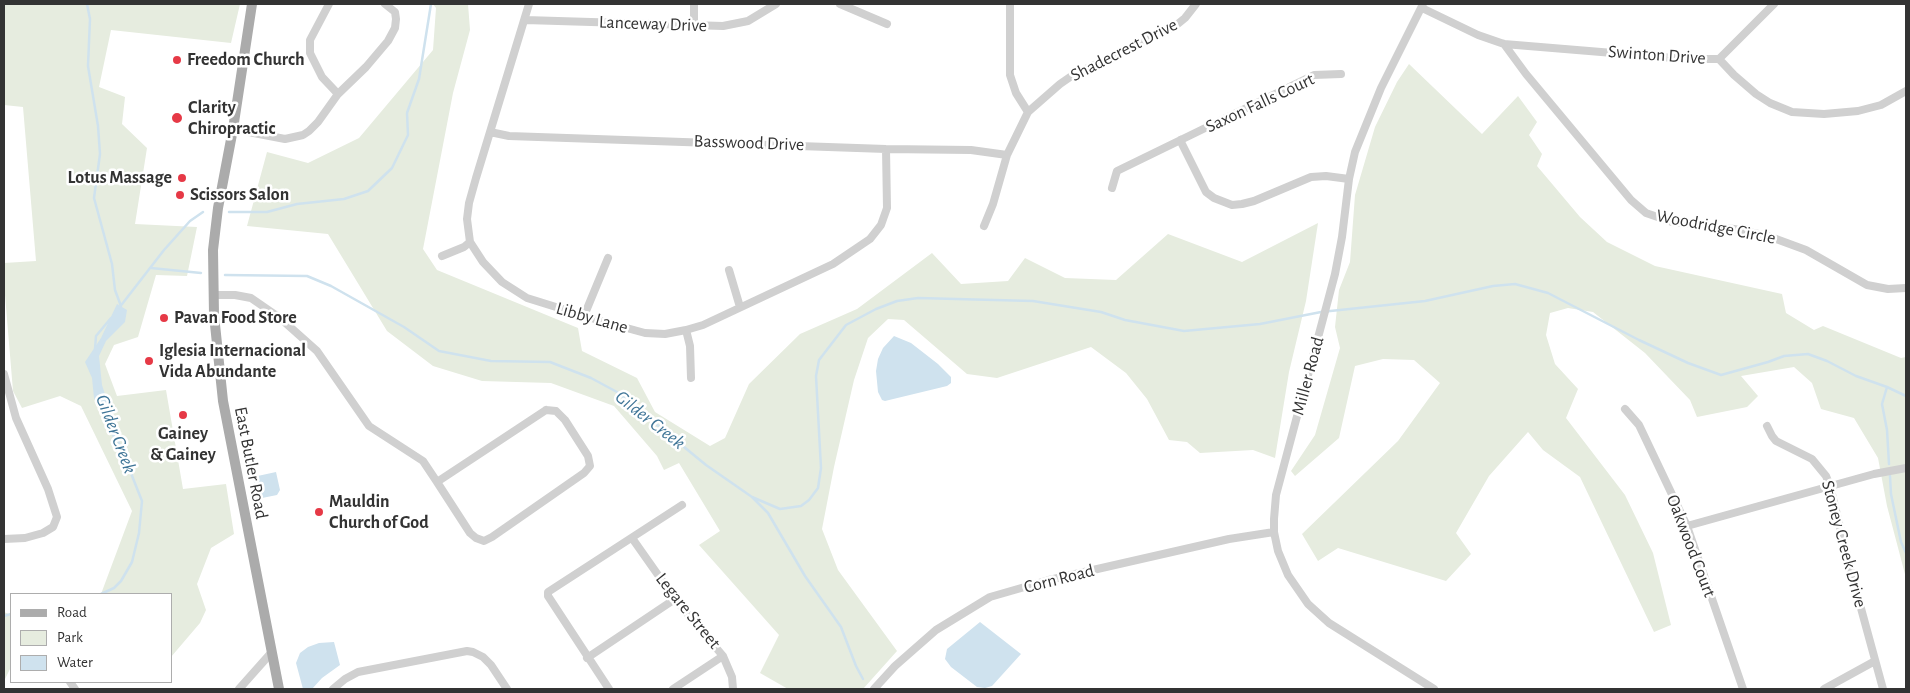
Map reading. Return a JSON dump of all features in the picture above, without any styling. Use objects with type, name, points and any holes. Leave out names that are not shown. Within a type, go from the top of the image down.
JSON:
[{"type":"main road","name":"East Butler Road","points":[[252,4],[233,129],[216,217],[213,250],[213,295],[222,398],[279,689]]},
{"type":"street","points":[[329,4],[310,40],[309,47],[322,77],[338,94]]},
{"type":"street","points":[[233,129],[285,139],[298,137],[309,131],[318,122],[338,94],[366,67],[388,41],[395,28],[396,19],[395,12],[385,4]]},
{"type":"street","name":"Libby Lane","points":[[529,4],[469,203],[467,219],[470,242],[491,271],[514,291],[539,303],[645,333],[665,334],[686,330],[717,319],[833,264],[856,249],[878,230],[887,208],[886,149]]},
{"type":"street","points":[[694,4],[694,26]]},
{"type":"street","name":"Lanceway Drive","points":[[524,20],[723,26],[742,23],[762,14],[776,4]]},
{"type":"street","points":[[840,4],[887,24]]},
{"type":"street","points":[[1010,4],[1010,75],[1016,93],[1028,112]]},
{"type":"street","name":"Shadecrest Drive","points":[[984,226],[993,204],[1007,155],[1028,112],[1060,84],[1073,76],[1174,27],[1185,18],[1196,4]]},
{"type":"street","points":[[1719,59],[1774,4]]},
{"type":"street","name":"Swinton Drive","points":[[1422,6],[1478,35],[1504,44],[1686,59],[1719,59],[1756,94],[1770,103],[1792,112],[1824,114],[1858,111],[1886,103],[1906,91]]},
{"type":"street","name":"Miller Road","points":[[1422,6],[1381,88],[1363,129],[1348,179],[1342,238],[1325,313],[1276,496],[1274,532],[1278,551],[1288,575],[1308,604],[1329,623],[1434,689]]},
{"type":"street","name":"Woodridge Circle","points":[[1504,44],[1526,74],[1631,200],[1646,213],[1672,222],[1734,229],[1768,236],[1806,250],[1867,285],[1882,288],[1906,288]]},
{"type":"street","name":"Saxon Falls Court","points":[[1112,188],[1117,171],[1314,75],[1341,74]]},
{"type":"street","name":"Basswood Drive","points":[[490,132],[509,136],[886,149],[971,150],[1007,155]]},
{"type":"street","points":[[1180,140],[1206,192],[1222,203],[1232,205],[1254,201],[1311,177],[1326,176],[1348,179]]},
{"type":"street","points":[[442,256],[470,242]]},
{"type":"street","points":[[584,316],[608,258]]},
{"type":"street","points":[[729,270],[740,307]]},
{"type":"street","points":[[213,295],[236,295],[251,298],[280,318],[317,351],[370,426],[423,461],[470,533],[476,538],[484,541],[492,537],[584,473],[590,466],[590,461],[586,452],[558,412],[546,410],[437,482]]},
{"type":"street","points":[[686,330],[690,346],[691,378]]},
{"type":"street","points":[[4,374],[16,418],[48,489],[57,517],[53,527],[43,532],[25,538],[4,539]]},
{"type":"street","name":"Oakwood Court","points":[[1624,409],[1638,425],[1687,526],[1743,689]]},
{"type":"street","name":"Stoney Creek Drive","points":[[1767,426],[1776,441],[1804,454],[1817,464],[1830,486],[1883,689]]},
{"type":"street","points":[[1687,526],[1874,474],[1906,468]]},
{"type":"street","points":[[609,689],[548,596],[548,592],[682,504]]},
{"type":"street","name":"Corn Road","points":[[874,689],[922,641],[956,616],[990,597],[1049,580],[1229,539],[1274,532]]},
{"type":"street","name":"Legare Street","points":[[632,538],[675,599],[723,656],[732,677],[733,689]]},
{"type":"street","points":[[587,658],[675,599]]},
{"type":"street","points":[[333,689],[345,679],[358,672],[467,651],[483,657],[492,665],[507,689]]},
{"type":"street","points":[[239,689],[271,653]]},
{"type":"street","points":[[673,689],[723,656]]},
{"type":"street","points":[[1824,689],[1875,661]]},
{"type":"green space","points":[[4,4],[240,4],[231,43],[111,30],[99,87],[125,97],[122,124],[147,148],[135,224],[197,227],[187,276],[156,275],[138,337],[114,345],[105,364],[117,396],[166,390],[183,489],[226,484],[234,534],[211,548],[197,584],[206,610],[200,623],[172,656],[172,593],[101,593],[132,511],[81,406],[60,396],[22,408],[13,391],[4,263],[36,261],[23,107],[4,105]]},
{"type":"green space","points":[[433,4],[468,4],[470,30],[453,93],[423,249],[437,270],[578,328],[582,351],[637,378],[655,412],[710,446],[725,438],[749,384],[800,334],[857,309],[932,253],[961,284],[1008,281],[1025,258],[1065,278],[1116,280],[1168,234],[1242,262],[1318,223],[1306,301],[1289,372],[1275,458],[1253,450],[1200,453],[1187,442],[1169,440],[1147,399],[1126,373],[1091,347],[997,378],[967,374],[904,320],[888,319],[868,338],[854,380],[822,529],[838,570],[897,651],[863,689],[788,689],[760,673],[779,635],[699,545],[720,531],[679,463],[664,470],[657,456],[614,406],[551,383],[482,381],[433,366],[387,331],[328,234],[247,226],[267,152],[308,163],[359,138],[433,50],[436,8]]},
{"type":"green space","points":[[1409,64],[1482,134],[1518,96],[1537,122],[1529,135],[1542,154],[1537,166],[1580,217],[1607,242],[1655,266],[1782,294],[1786,313],[1814,330],[1823,326],[1901,358],[1906,357],[1906,578],[1887,506],[1878,458],[1854,418],[1821,409],[1812,383],[1794,367],[1741,376],[1758,396],[1747,407],[1697,417],[1690,400],[1645,353],[1593,312],[1568,308],[1550,313],[1546,335],[1555,364],[1578,389],[1566,418],[1625,495],[1653,553],[1671,625],[1654,632],[1580,477],[1543,450],[1528,432],[1489,476],[1456,533],[1471,554],[1446,581],[1338,548],[1318,561],[1302,534],[1398,441],[1440,383],[1414,360],[1383,359],[1355,366],[1339,438],[1295,476],[1291,471],[1315,435],[1340,348],[1335,327],[1339,290],[1350,262],[1355,195],[1375,127],[1397,82]]},
{"type":"green space","points":[[4,612],[10,615],[10,669],[4,681]]},
{"type":"water","name":"Gilder Creek","points":[[117,304],[127,310],[125,322],[106,341],[99,356],[102,385],[113,419],[122,438],[115,442],[94,398],[92,378],[85,362],[101,338]]},
{"type":"water","points":[[894,336],[911,343],[938,364],[951,377],[951,383],[947,386],[885,401],[882,400],[878,392],[876,371],[878,359],[883,348]]},
{"type":"water","points":[[276,472],[280,490],[277,495],[257,499],[253,477]]},
{"type":"water","points":[[980,622],[1021,654],[992,686],[985,688],[977,687],[951,667],[945,659],[947,649]]},
{"type":"water","points":[[334,642],[340,665],[322,678],[312,689],[303,689],[296,663],[300,653],[308,647],[319,643]]},
{"type":"waterway","points":[[87,4],[90,19],[88,66],[98,126],[100,154],[94,198],[112,264],[115,290],[121,306]]},
{"type":"waterway","points":[[229,212],[267,212],[297,204],[344,199],[368,191],[392,168],[408,135],[407,113],[419,79],[431,4]]},
{"type":"waterway","points":[[119,308],[164,250],[190,221],[203,212]]},
{"type":"waterway","name":"Gilder Creek","points":[[151,268],[201,273]]},
{"type":"waterway","name":"Gilder Creek","points":[[225,275],[307,276],[331,286],[404,327],[439,351],[491,361],[550,362],[591,378],[617,392],[706,465],[752,497],[768,513],[805,576],[841,627],[863,679]]},
{"type":"waterway","points":[[752,497],[780,509],[801,506],[809,500],[818,488],[821,468],[816,376],[819,360],[846,325],[876,309],[897,301],[918,298],[1033,301],[1101,312],[1125,320],[1184,331],[1260,324],[1321,312],[1425,301],[1493,286],[1515,284],[1548,293],[1639,340],[1688,363],[1721,375],[1784,356],[1808,354],[1906,396]]},
{"type":"waterway","name":"Gilder Creek","points":[[95,349],[96,336],[111,318]]},
{"type":"waterway","points":[[1887,387],[1882,404],[1887,430],[1889,464]]},
{"type":"waterway","name":"Gilder Creek","points":[[103,593],[114,588],[121,581],[132,562],[139,533],[142,501],[117,438]]},
{"type":"waterway","points":[[1890,476],[1891,494],[1901,542],[1906,553]]},
{"type":"waterway","name":"Gilder Creek","points":[[4,616],[10,614]]},
{"type":"place","name":"Freedom Church","points":[[177,60]]},
{"type":"place","name":"Clarity Chiropractic","points":[[177,118]]},
{"type":"place","name":"Lotus Massage","points":[[182,178]]},
{"type":"place","name":"Scissors Salon","points":[[180,195]]},
{"type":"place","name":"Pavan Food Store","points":[[164,318]]},
{"type":"place","name":"Iglesia Internacional Vida Abundante","points":[[149,361]]},
{"type":"place","name":"Gainey & Gainey","points":[[183,415]]},
{"type":"place","name":"Mauldin Church of God","points":[[319,512]]}]
